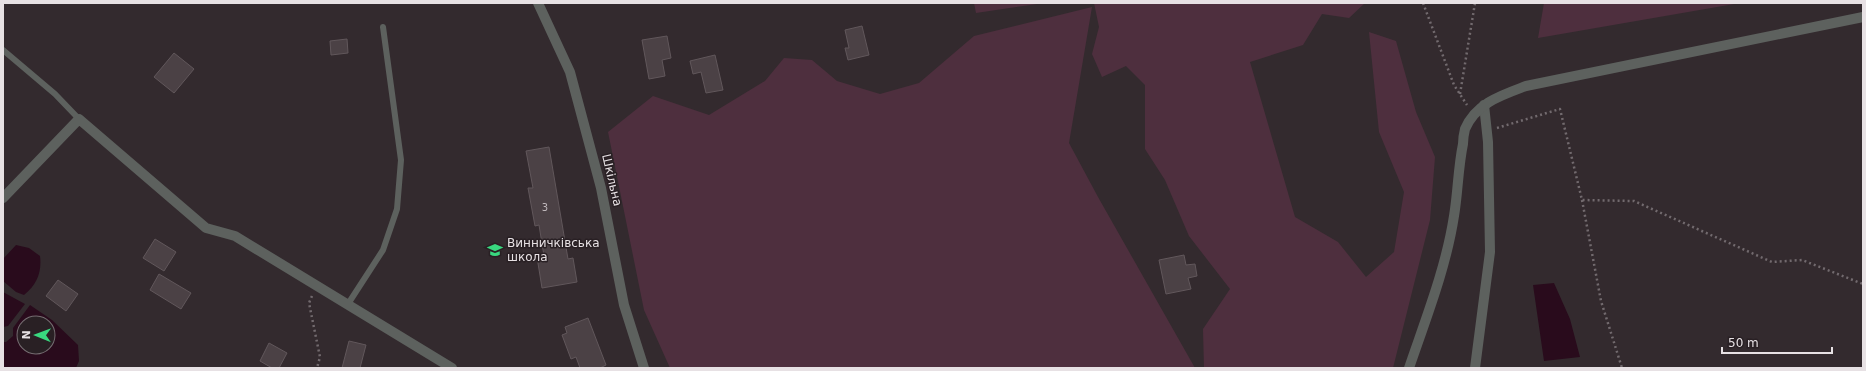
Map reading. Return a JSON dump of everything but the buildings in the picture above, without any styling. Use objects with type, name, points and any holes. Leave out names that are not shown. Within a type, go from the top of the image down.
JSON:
[{"type":"street","name":"Шкільна","points":[[538,3],[570,72],[602,188],[624,305],[644,368]]},
{"type":"street","points":[[1409,368],[1441,275],[1454,216],[1460,157],[1465,129],[1484,105],[1498,97],[1526,86],[1863,17]]},
{"type":"street","points":[[1475,368],[1490,252],[1487,131],[1484,105]]},
{"type":"street","points":[[3,198],[79,119],[206,228],[236,236],[452,368]]},
{"type":"lane","points":[[348,304],[383,250],[397,209],[401,160],[383,27]]},
{"type":"lane","points":[[3,50],[55,94],[79,119]]},
{"type":"path","points":[[1423,3],[1454,85],[1474,116]]},
{"type":"path","points":[[1460,94],[1475,3]]},
{"type":"path","points":[[1487,131],[1560,110],[1582,200],[1602,301],[1622,368]]},
{"type":"path","points":[[1582,200],[1634,201],[1772,262],[1802,260],[1863,284]]},
{"type":"path","points":[[316,284],[309,303],[320,357],[317,368]]},
{"type":"shaded area","points":[[974,3],[1044,3],[976,13]]},
{"type":"shaded area","points":[[1094,3],[1365,3],[1349,18],[1322,14],[1303,45],[1250,62],[1295,217],[1338,242],[1366,277],[1394,252],[1404,192],[1379,132],[1369,32],[1396,41],[1416,112],[1435,157],[1430,220],[1393,368],[1204,368],[1203,329],[1230,289],[1189,236],[1165,180],[1145,149],[1145,85],[1126,66],[1102,77],[1092,54],[1099,27]]},
{"type":"shaded area","points":[[1544,3],[1740,3],[1538,38]]},
{"type":"shaded area","points":[[1092,7],[1069,143],[1195,368],[670,368],[644,310],[608,132],[653,96],[709,115],[765,81],[784,58],[812,60],[837,81],[880,94],[919,83],[974,36]]},
{"type":"shaded area","points":[[16,245],[29,248],[40,256],[38,278],[29,291],[24,295],[16,292],[3,281],[3,259]]},
{"type":"shaded area","points":[[1554,283],[1570,319],[1580,357],[1544,361],[1533,285]]},
{"type":"shaded area","points":[[3,292],[25,304],[8,326],[3,327]]},
{"type":"shaded area","points":[[30,305],[45,315],[23,315]]},
{"type":"shaded area","points":[[16,324],[16,355],[56,355],[56,324],[78,345],[79,361],[76,368],[3,368],[3,342],[6,342],[13,336],[13,328]]},
{"type":"place","name":"Винничківська школа","points":[[495,250]]}]
